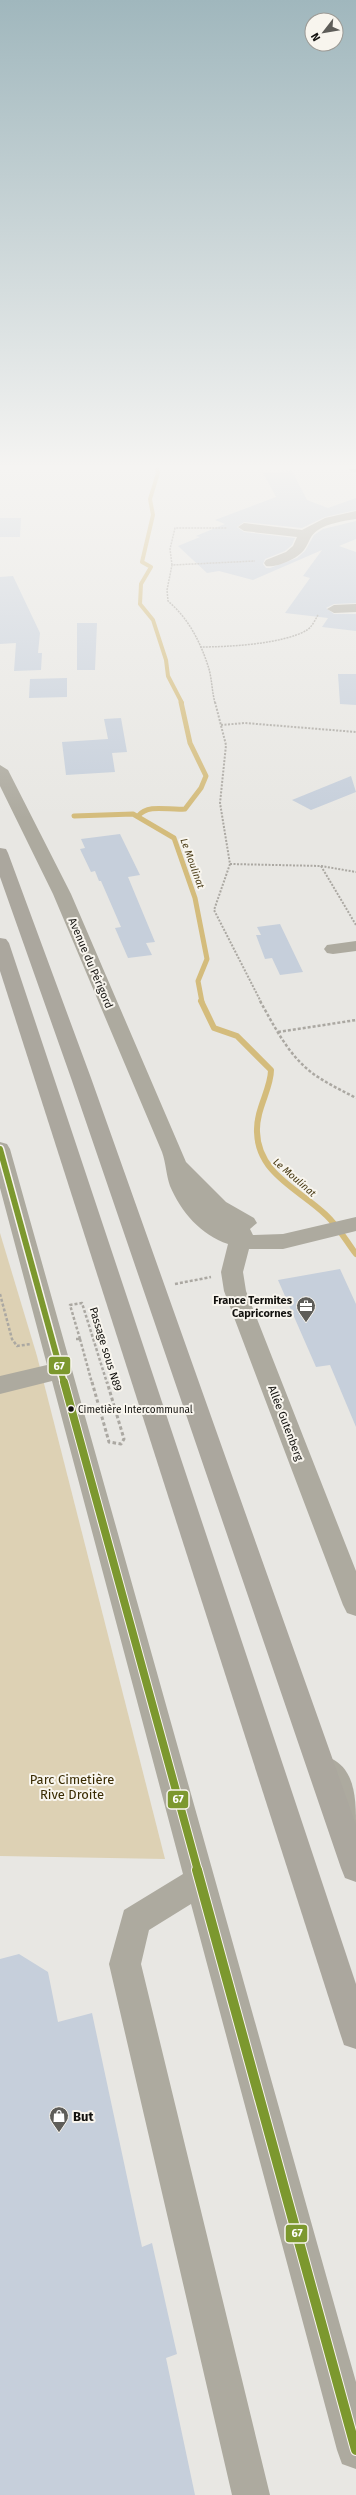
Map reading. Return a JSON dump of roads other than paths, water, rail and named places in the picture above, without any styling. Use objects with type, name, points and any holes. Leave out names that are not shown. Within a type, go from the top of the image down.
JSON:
[{"type":"highway","points":[[0,853],[81,1078],[356,1868]]},
{"type":"highway","points":[[0,943],[356,2033]]},
{"type":"street","points":[[334,609],[356,608]]},
{"type":"street","name":"Avenue du Périgord","points":[[0,770],[62,894],[175,1159],[181,1185],[198,1214],[218,1231],[240,1239],[272,1243],[322,1230],[353,1224]]},
{"type":"street","points":[[334,949],[356,946]]},
{"type":"street","points":[[0,1150],[67,1340],[62,1370],[356,2450]]},
{"type":"street","name":"Avenue du Périgord","points":[[175,1159],[206,1197],[232,1217],[254,1227],[289,1231],[322,1230]]},
{"type":"street","points":[[232,1217],[240,1228],[242,1234],[240,1239]]},
{"type":"street","points":[[240,1239],[250,1233],[267,1234],[289,1231]]},
{"type":"street","name":"Allée Gutenberg","points":[[240,1239],[232,1272],[235,1291],[356,1605]]},
{"type":"street","points":[[0,1385],[62,1370]]},
{"type":"street","points":[[313,1745],[356,1812]]},
{"type":"street","points":[[200,1881],[135,1921],[125,1964],[251,2495]]},
{"type":"waterway","name":"Le Moulinat","points":[[141,585],[140,604],[153,620],[166,660],[168,676],[182,703]]},
{"type":"waterway","name":"Le Moulinat","points":[[138,816],[148,810],[160,808],[185,809],[201,788],[206,776],[190,743],[181,702]]},
{"type":"waterway","name":"Le Moulinat","points":[[74,816],[133,814],[174,838],[195,898],[207,959],[198,981],[202,1002]]},
{"type":"waterway","name":"Le Moulinat","points":[[201,1001],[214,1028],[237,1036],[271,1070],[269,1084],[257,1124],[259,1147],[264,1159],[282,1180],[330,1219],[356,1254]]},
{"type":"place","name":"France Termites Capricornes","points":[[306,1323]]},
{"type":"place","name":"Cimetière Intercommunal","points":[[71,1409]]},
{"type":"place","name":"But","points":[[59,2133]]},
{"type":"park label","name":"Parc Cimetière Rive Droite","points":[[72,1786]]}]
